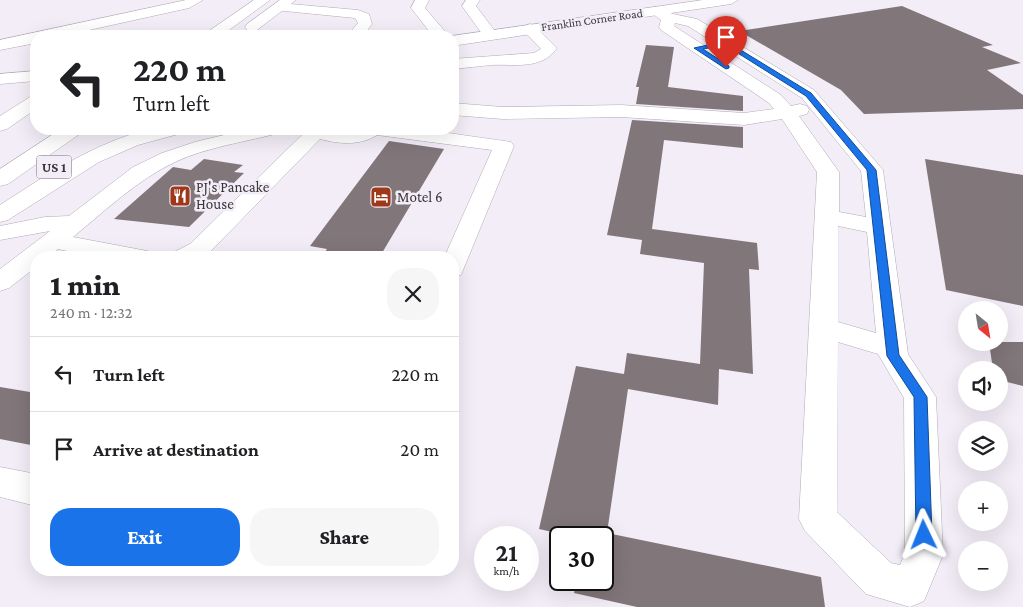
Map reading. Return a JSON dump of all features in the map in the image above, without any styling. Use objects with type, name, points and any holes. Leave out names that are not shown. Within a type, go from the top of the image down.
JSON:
[{"type":"main road","points":[[140,0],[173,0]]},
{"type":"main road","points":[[70,30],[189,4],[196,0]]},
{"type":"main road","points":[[220,30],[264,0]]},
{"type":"main road","points":[[472,0],[469,6],[490,35]]},
{"type":"main road","name":"Franklin Corner Road","points":[[459,39],[731,0]]},
{"type":"main road","points":[[247,30],[284,4],[358,14],[364,17],[366,24],[360,30]]},
{"type":"main road","points":[[420,4],[437,30]]},
{"type":"main road","points":[[674,9],[726,43],[808,94],[872,170],[893,356],[920,397],[924,555],[913,597],[880,580],[818,519],[828,172],[787,112],[774,99],[666,27],[674,9]]},
{"type":"main road","points":[[459,64],[524,60],[540,57],[549,48],[530,29]]},
{"type":"main road","points":[[0,46],[30,39]]},
{"type":"main road","points":[[697,48],[726,43]]},
{"type":"main road","points":[[741,77],[772,72]]},
{"type":"main road","points":[[0,78],[30,76]]},
{"type":"main road","points":[[0,125],[30,105]]},
{"type":"main road","points":[[459,110],[503,113],[621,111],[744,119],[819,107]]},
{"type":"main road","name":"US 1","points":[[0,179],[65,135]]},
{"type":"main road","name":"US 1","points":[[0,204],[99,135]]},
{"type":"main road","points":[[0,215],[84,162],[132,140],[152,135]]},
{"type":"main road","points":[[39,251],[141,172],[169,157],[202,146],[247,135]]},
{"type":"main road","points":[[197,251],[306,135]]},
{"type":"main road","points":[[336,135],[360,135]]},
{"type":"main road","points":[[422,135],[504,146],[459,252]]},
{"type":"main road","points":[[826,216],[878,227]]},
{"type":"main road","points":[[0,233],[45,224],[74,223]]},
{"type":"main road","points":[[52,241],[105,251]]},
{"type":"main road","points":[[0,282],[30,258]]},
{"type":"main road","points":[[824,328],[892,348]]},
{"type":"main road","points":[[0,482],[30,489]]},
{"type":"building","points":[[902,6],[993,45],[982,47],[1021,63],[987,70],[1023,95],[1023,109],[864,114],[841,90],[739,31]]},
{"type":"building","points":[[646,45],[674,47],[668,87],[743,96],[743,111],[636,104],[639,87],[636,87]]},
{"type":"building","points":[[632,120],[743,127],[743,148],[664,140],[652,229],[757,243],[759,270],[749,269],[753,374],[719,369],[718,405],[628,389],[608,526],[549,526],[549,531],[539,529],[576,366],[624,374],[627,353],[700,364],[704,263],[640,254],[642,240],[607,235]]},
{"type":"building","name":"Motel 6","points":[[389,141],[444,149],[383,251],[326,251],[327,249],[310,246]]},
{"type":"building","name":"PJ's Pancake House","points":[[204,159],[243,165],[234,172],[244,173],[189,227],[114,219],[173,167],[191,170]]},
{"type":"building","points":[[925,159],[1023,175],[1023,306],[1008,303],[1008,301],[999,301],[946,290]]},
{"type":"building","points":[[1008,342],[1023,342],[1023,386],[1008,382],[1008,361],[992,361],[990,351],[1008,351]]},
{"type":"building","points":[[0,387],[30,392],[30,445],[0,439]]},
{"type":"building","points":[[614,534],[821,577],[825,607],[637,607],[574,593],[574,591],[614,591]]},
{"type":"place","name":"PJ's Pancake House","points":[[180,196]]},
{"type":"place","name":"Motel 6","points":[[381,197]]},
{"type":"route","points":[[726,67],[697,48],[726,43],[808,94],[872,170],[893,356],[920,397],[924,535]]}]
